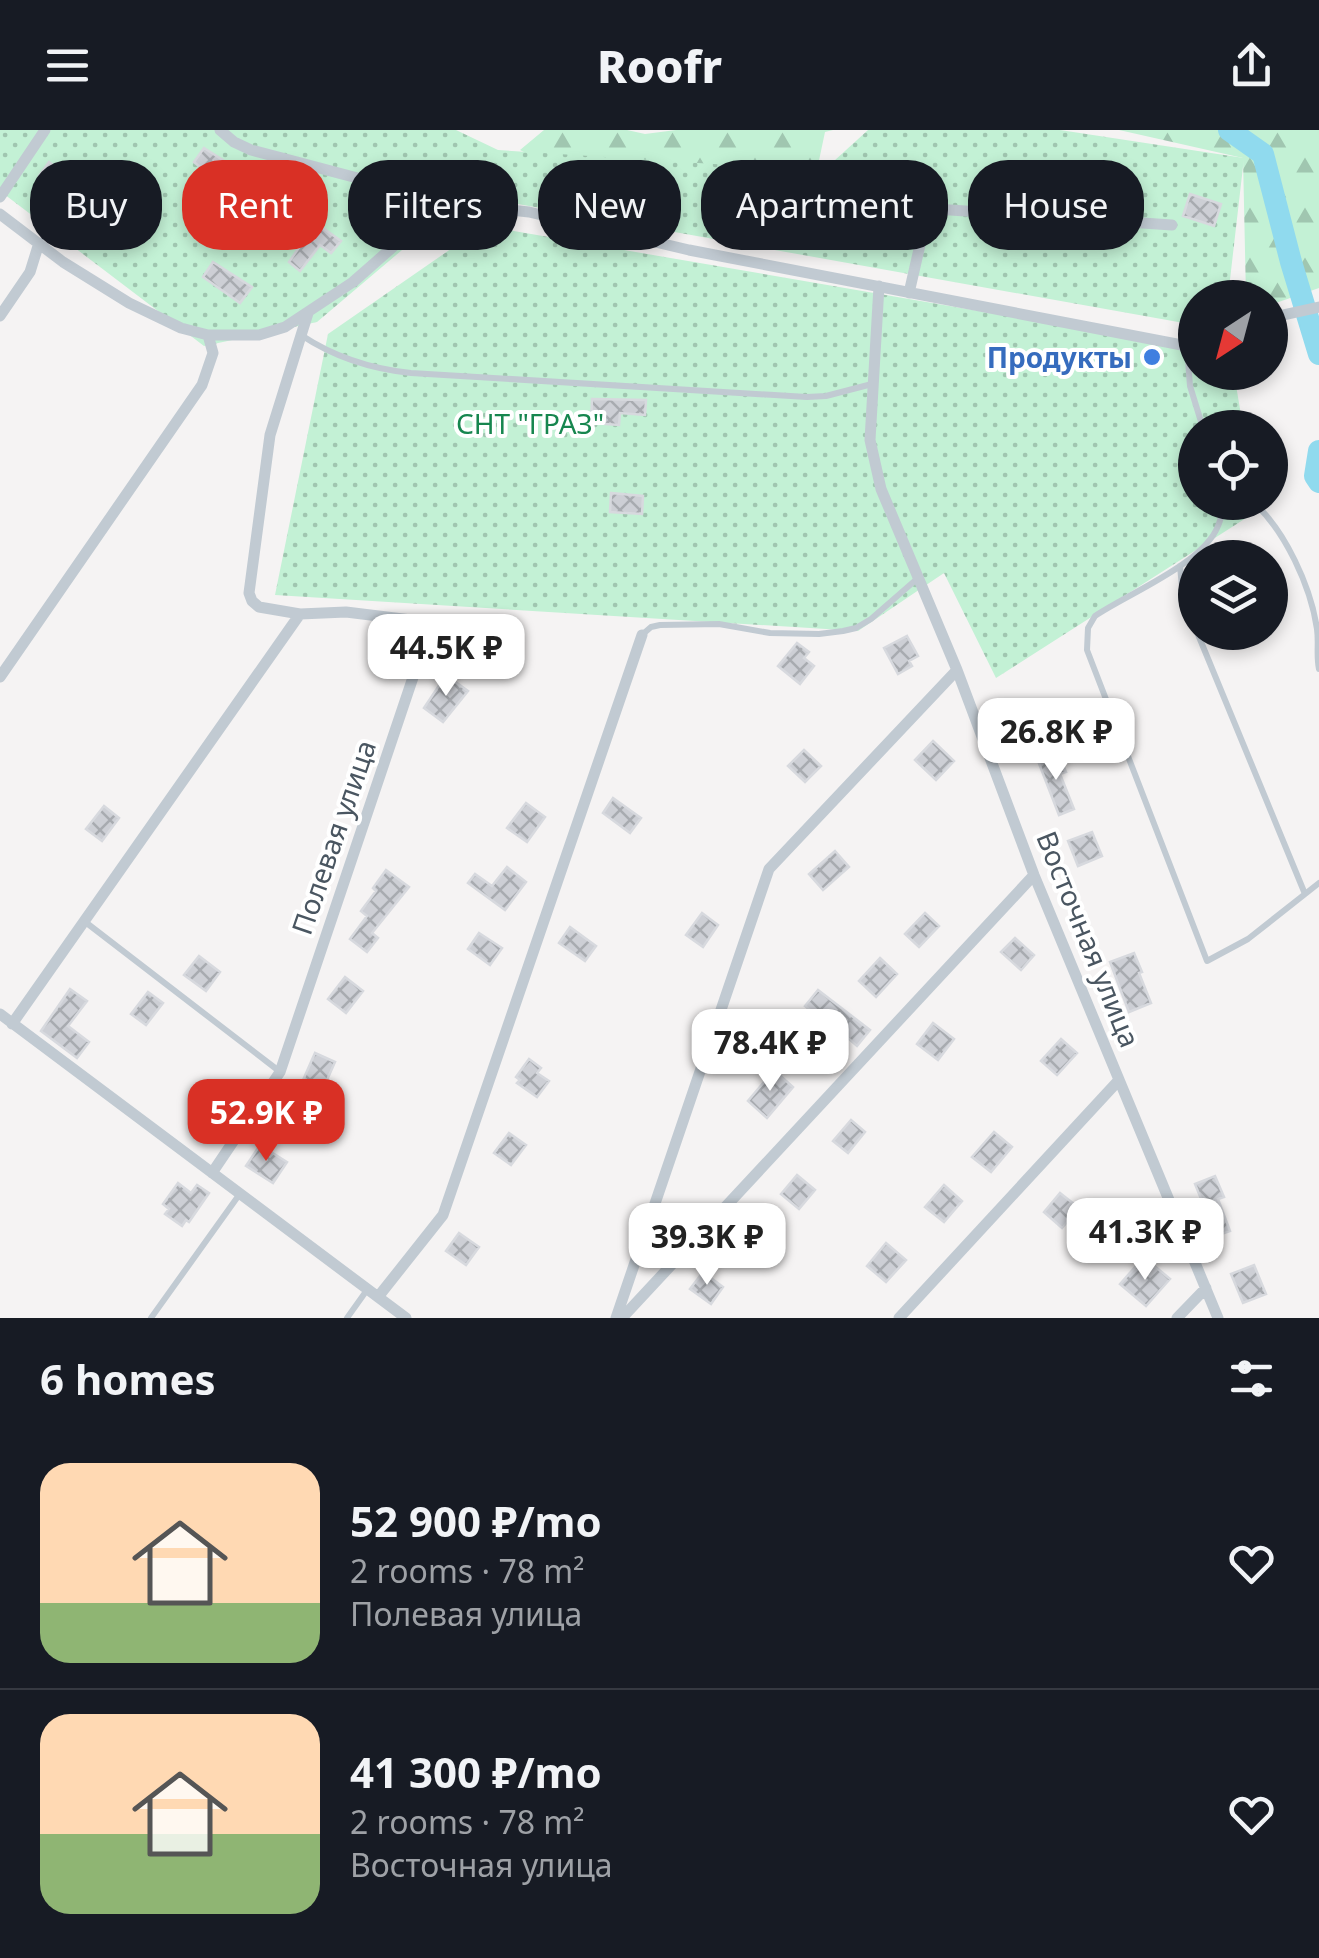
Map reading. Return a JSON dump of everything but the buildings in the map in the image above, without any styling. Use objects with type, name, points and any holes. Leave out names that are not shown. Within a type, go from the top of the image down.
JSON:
[{"type":"street","points":[[0,197],[45,130]]},
{"type":"street","points":[[220,130],[252,150],[348,175]]},
{"type":"street","points":[[910,292],[925,223],[935,209],[1172,224]]},
{"type":"street","points":[[518,211],[689,250],[1178,343]]},
{"type":"street","points":[[0,214],[30,237]]},
{"type":"street","points":[[0,316],[30,272],[37,250]]},
{"type":"street","points":[[47,250],[129,303],[181,328],[208,335],[259,335],[285,327],[308,313],[353,282],[389,250]]},
{"type":"street","name":"Восточная улица","points":[[879,286],[870,440],[881,489],[957,670],[1034,875],[1218,1318]]},
{"type":"street","points":[[1288,313],[1319,308]]},
{"type":"street","points":[[12,1024],[300,614],[259,607],[249,592],[270,434],[308,313]]},
{"type":"street","points":[[0,677],[202,385],[213,354],[208,335]]},
{"type":"street","name":"Полевая улица","points":[[212,1173],[280,1072],[430,627],[411,620],[346,612],[300,614]]},
{"type":"street","points":[[373,1293],[443,1215],[642,635]]},
{"type":"street","points":[[619,1318],[770,869],[957,670]]},
{"type":"street","points":[[619,1318],[1034,875]]},
{"type":"street","points":[[0,1014],[406,1318]]},
{"type":"street","points":[[899,1318],[1119,1080]]},
{"type":"street","points":[[1177,1318],[1206,1288]]},
{"type":"lane","points":[[302,335],[346,358],[411,374],[807,396],[826,396],[874,384]]},
{"type":"lane","points":[[1269,520],[1295,561],[1314,613],[1319,669]]},
{"type":"lane","points":[[1178,567],[1095,616],[1088,628],[1088,650],[1207,961],[1248,939],[1319,882]]},
{"type":"lane","points":[[642,635],[660,625],[718,624],[770,633],[842,632],[870,619],[918,578]]},
{"type":"lane","points":[[1204,650],[1305,894]]},
{"type":"lane","points":[[84,921],[280,1072]]},
{"type":"lane","points":[[150,1318],[240,1194]]},
{"type":"lane","points":[[346,1318],[373,1293]]},
{"type":"green space","points":[[0,130],[456,130],[498,150],[653,160],[538,160],[538,208],[518,204],[518,160],[348,160],[348,250],[402,250],[317,322],[204,346],[78,250],[162,250],[162,160],[30,160],[30,214],[0,191]]},
{"type":"green space","points":[[544,130],[627,130],[645,134],[676,130],[833,130],[825,132],[819,160],[701,160],[701,171],[681,173],[681,160],[539,160],[520,150]]},
{"type":"green space","points":[[868,130],[1060,130],[1244,158],[1230,280],[1178,280],[1178,322],[775,250],[948,250],[948,160],[835,160]]},
{"type":"green space","points":[[1119,130],[1319,130],[1319,288],[1288,299],[1288,280],[1246,280],[1243,158]]},
{"type":"green space","points":[[681,162],[701,163],[701,237],[681,233]]},
{"type":"green space","name":"СНТ \"ГРАЗ\"","points":[[518,232],[538,235],[538,250],[624,250],[1178,345],[1178,390],[1237,390],[1240,410],[1178,410],[1178,520],[1243,520],[1212,540],[1178,540],[1178,562],[996,678],[944,573],[858,631],[275,595],[328,334],[449,250],[518,250]]},
{"type":"waterway","points":[[1229,130],[1263,154],[1319,354]]},
{"type":"waterway","points":[[1319,451],[1315,476],[1319,482]]},
{"type":"place","name":"Продукты","points":[[1152,357]]}]
